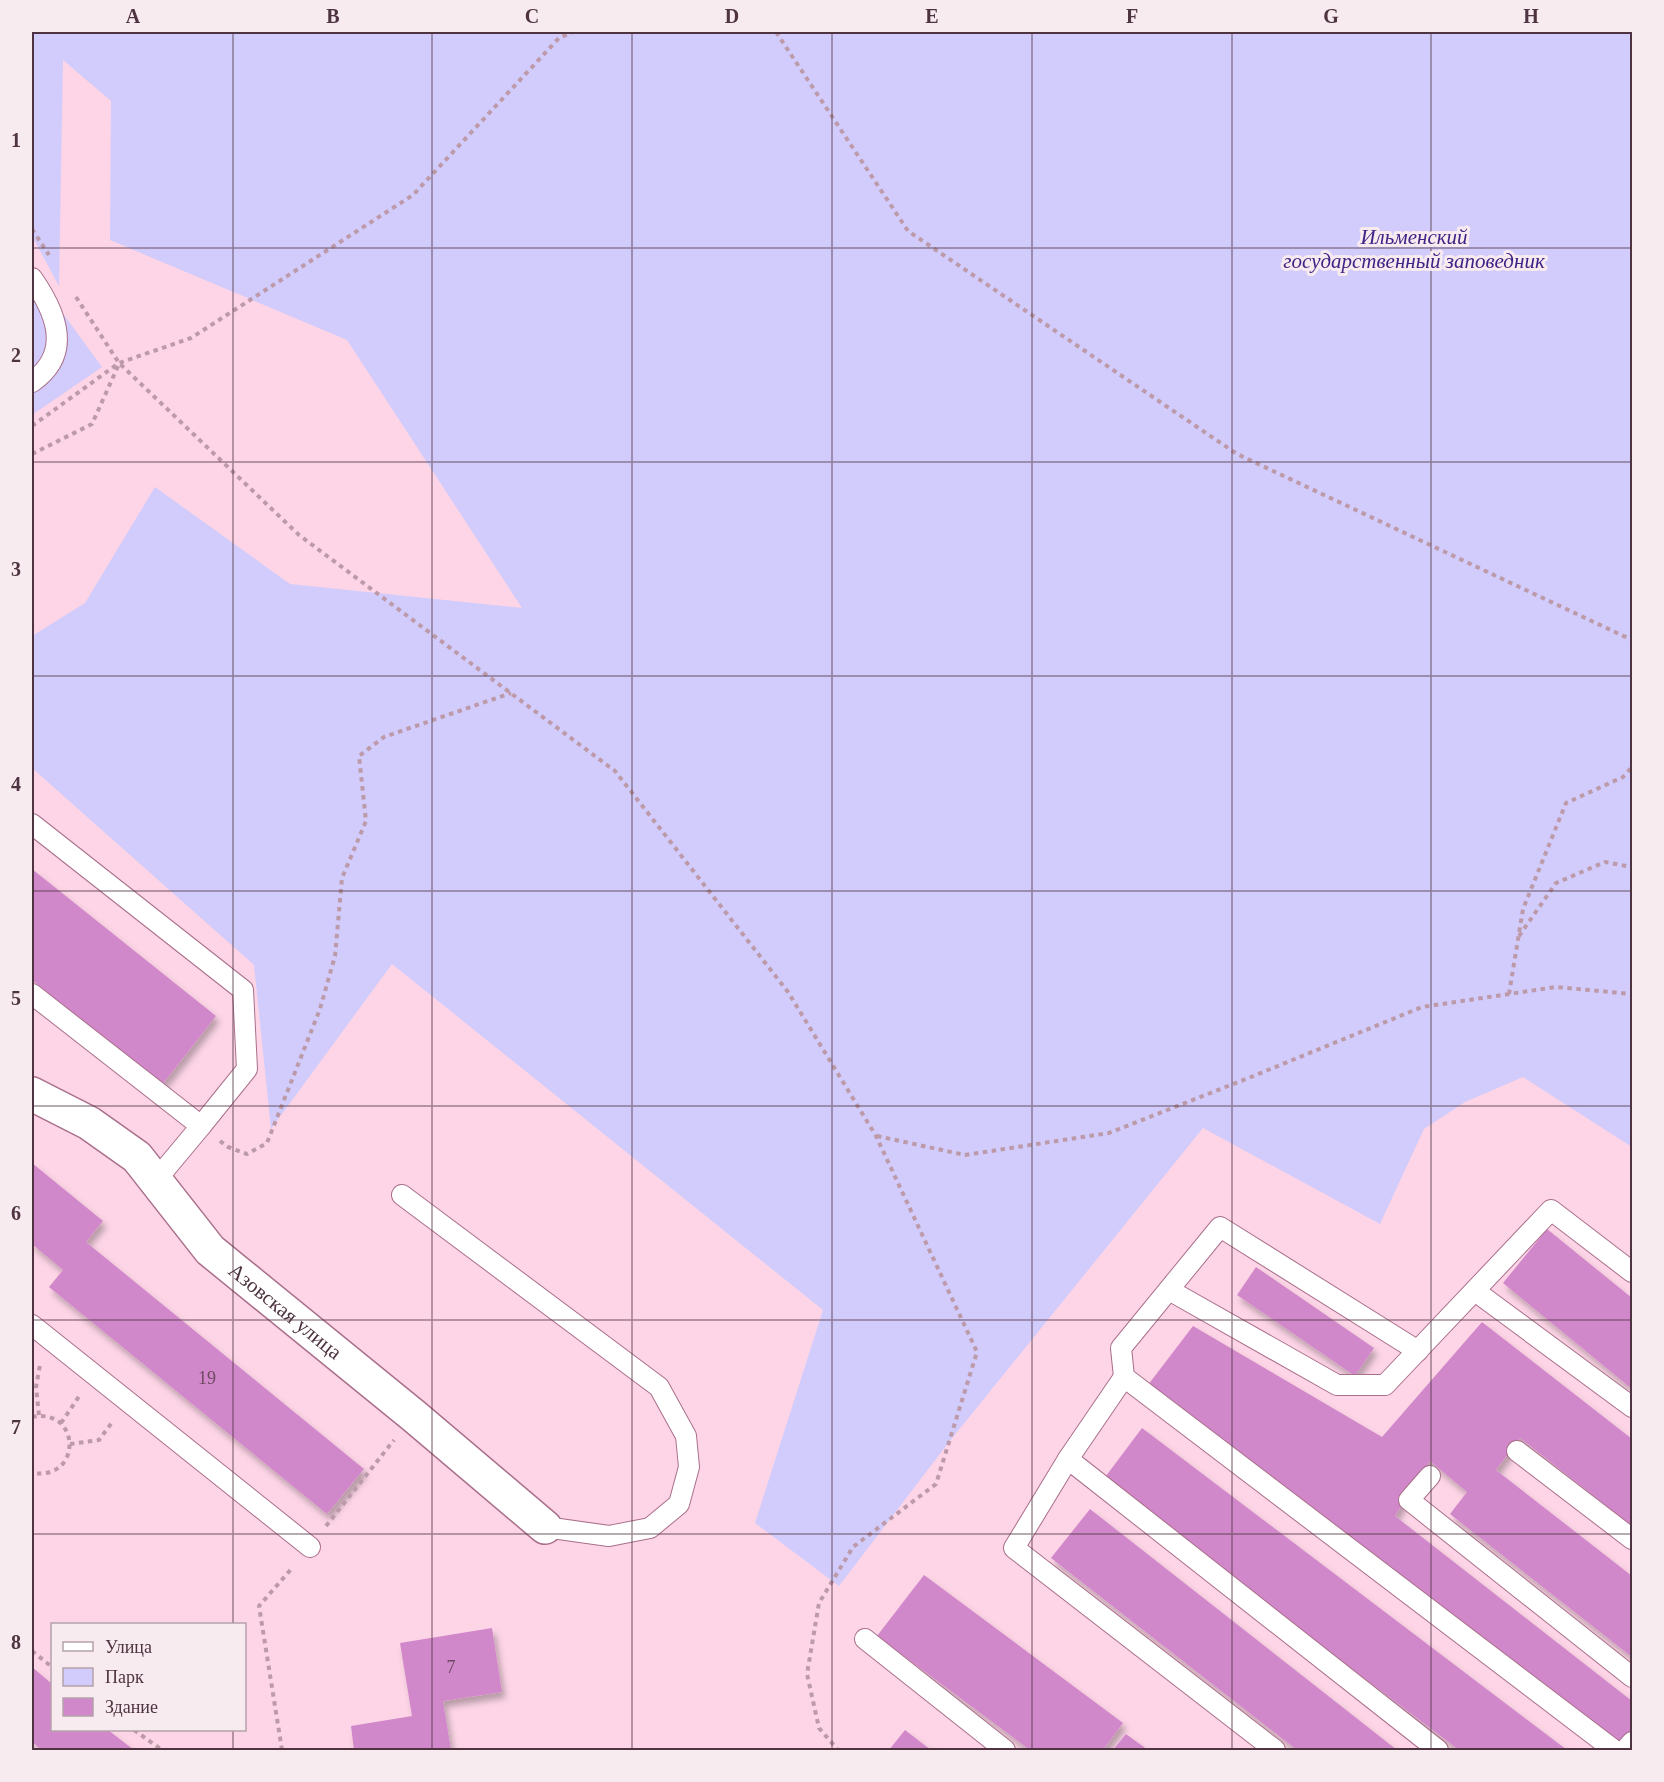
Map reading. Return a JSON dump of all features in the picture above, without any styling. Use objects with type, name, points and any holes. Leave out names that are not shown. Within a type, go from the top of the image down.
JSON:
[{"type":"street","name":"Азовская улица","points":[[32,1094],[89,1123],[137,1156],[210,1250],[414,1416],[545,1527]]},
{"type":"lane","points":[[32,278],[47,300],[56,324],[58,341],[52,359],[42,375],[32,382]]},
{"type":"lane","points":[[32,824],[243,990],[247,1069],[156,1180]]},
{"type":"lane","points":[[32,994],[201,1126]]},
{"type":"lane","points":[[402,1195],[659,1387],[686,1436],[689,1467],[679,1504],[650,1528],[609,1536],[545,1527]]},
{"type":"lane","points":[[1169,1290],[1337,1385],[1385,1385],[1551,1210],[1632,1272]]},
{"type":"lane","points":[[1275,1750],[1014,1548],[1068,1459],[1124,1377],[1121,1348],[1220,1227],[1418,1351]]},
{"type":"lane","points":[[1475,1290],[1632,1407]]},
{"type":"lane","points":[[39,1330],[309,1547]]},
{"type":"lane","points":[[1124,1377],[1614,1750]]},
{"type":"lane","points":[[1517,1451],[1632,1539]]},
{"type":"lane","points":[[1068,1459],[1438,1750]]},
{"type":"lane","points":[[1430,1476],[1410,1500],[1632,1677]]},
{"type":"lane","points":[[865,1639],[1005,1750]]},
{"type":"lane","points":[[1625,1750],[1632,1742]]},
{"type":"path","points":[[32,426],[119,363],[191,338],[413,195],[559,38],[573,32]]},
{"type":"path","points":[[776,32],[908,231],[1237,454],[1632,640]]},
{"type":"path","points":[[32,454],[92,424],[119,363]]},
{"type":"path","points":[[119,363],[299,535],[615,771],[788,992],[876,1136],[977,1352],[936,1484],[853,1546],[819,1603],[807,1674],[819,1728],[838,1750]]},
{"type":"path","points":[[201,1126],[228,1147],[247,1154],[267,1143],[320,1009],[335,956],[342,878],[366,821],[359,756],[384,737],[511,693]]},
{"type":"path","points":[[1509,994],[1523,909],[1566,803],[1623,777],[1632,767]]},
{"type":"path","points":[[1518,937],[1556,883],[1605,862],[1632,867]]},
{"type":"path","points":[[876,1136],[965,1155],[1109,1133],[1422,1007],[1556,987],[1632,994]]},
{"type":"path","points":[[39,1330],[36,1388],[39,1415]]},
{"type":"path","points":[[70,1444],[99,1440],[128,1401]]},
{"type":"path","points":[[32,1417],[39,1415],[57,1420],[64,1426],[70,1444],[69,1453],[58,1468],[50,1473],[32,1473]]},
{"type":"path","points":[[32,1651],[51,1666]]},
{"type":"path","points":[[135,1731],[162,1750]]},
{"type":"green space","name":"Ильменский государственный заповедник","points":[[32,32],[1632,32],[1632,1147],[1523,1077],[1465,1102],[1424,1129],[1380,1224],[1203,1128],[949,1442],[839,1586],[755,1523],[823,1310],[392,964],[271,1129],[254,965],[32,768],[32,636],[85,603],[155,487],[290,584],[522,608],[347,340],[110,240],[111,101],[63,60],[59,286],[32,236]]},
{"type":"green space","points":[[32,271],[102,367],[32,415]]},
{"type":"building","points":[[32,869],[216,1016],[162,1085],[32,980]]},
{"type":"building","points":[[32,1163],[103,1221],[86,1242],[364,1469],[327,1514],[49,1287],[63,1270],[32,1244]]},
{"type":"building","points":[[1547,1229],[1632,1298],[1632,1389],[1503,1283]]},
{"type":"building","points":[[1256,1267],[1374,1348],[1355,1376],[1237,1295]]},
{"type":"building","points":[[1482,1322],[1632,1439],[1632,1526],[1520,1438],[1496,1470],[1632,1576],[1632,1657],[1450,1514],[1467,1492],[1430,1461],[1395,1516],[1632,1701],[1632,1735],[1624,1748],[1148,1385],[1193,1326],[1382,1437]]},
{"type":"building","points":[[1142,1428],[1567,1750],[1459,1750],[1103,1480]]},
{"type":"building","points":[[1090,1509],[1397,1750],[1297,1750],[1051,1558]]},
{"type":"building","points":[[924,1575],[1123,1723],[1103,1750],[1030,1750],[877,1636]]},
{"type":"building","points":[[492,1628],[502,1692],[443,1701],[451,1750],[354,1750],[351,1726],[412,1716],[400,1643]]},
{"type":"building","points":[[32,1667],[51,1683],[51,1731],[109,1731],[134,1750],[42,1750],[32,1742]]},
{"type":"building","points":[[905,1730],[931,1750],[889,1750]]},
{"type":"building","points":[[1126,1734],[1148,1750],[1113,1750]]}]
